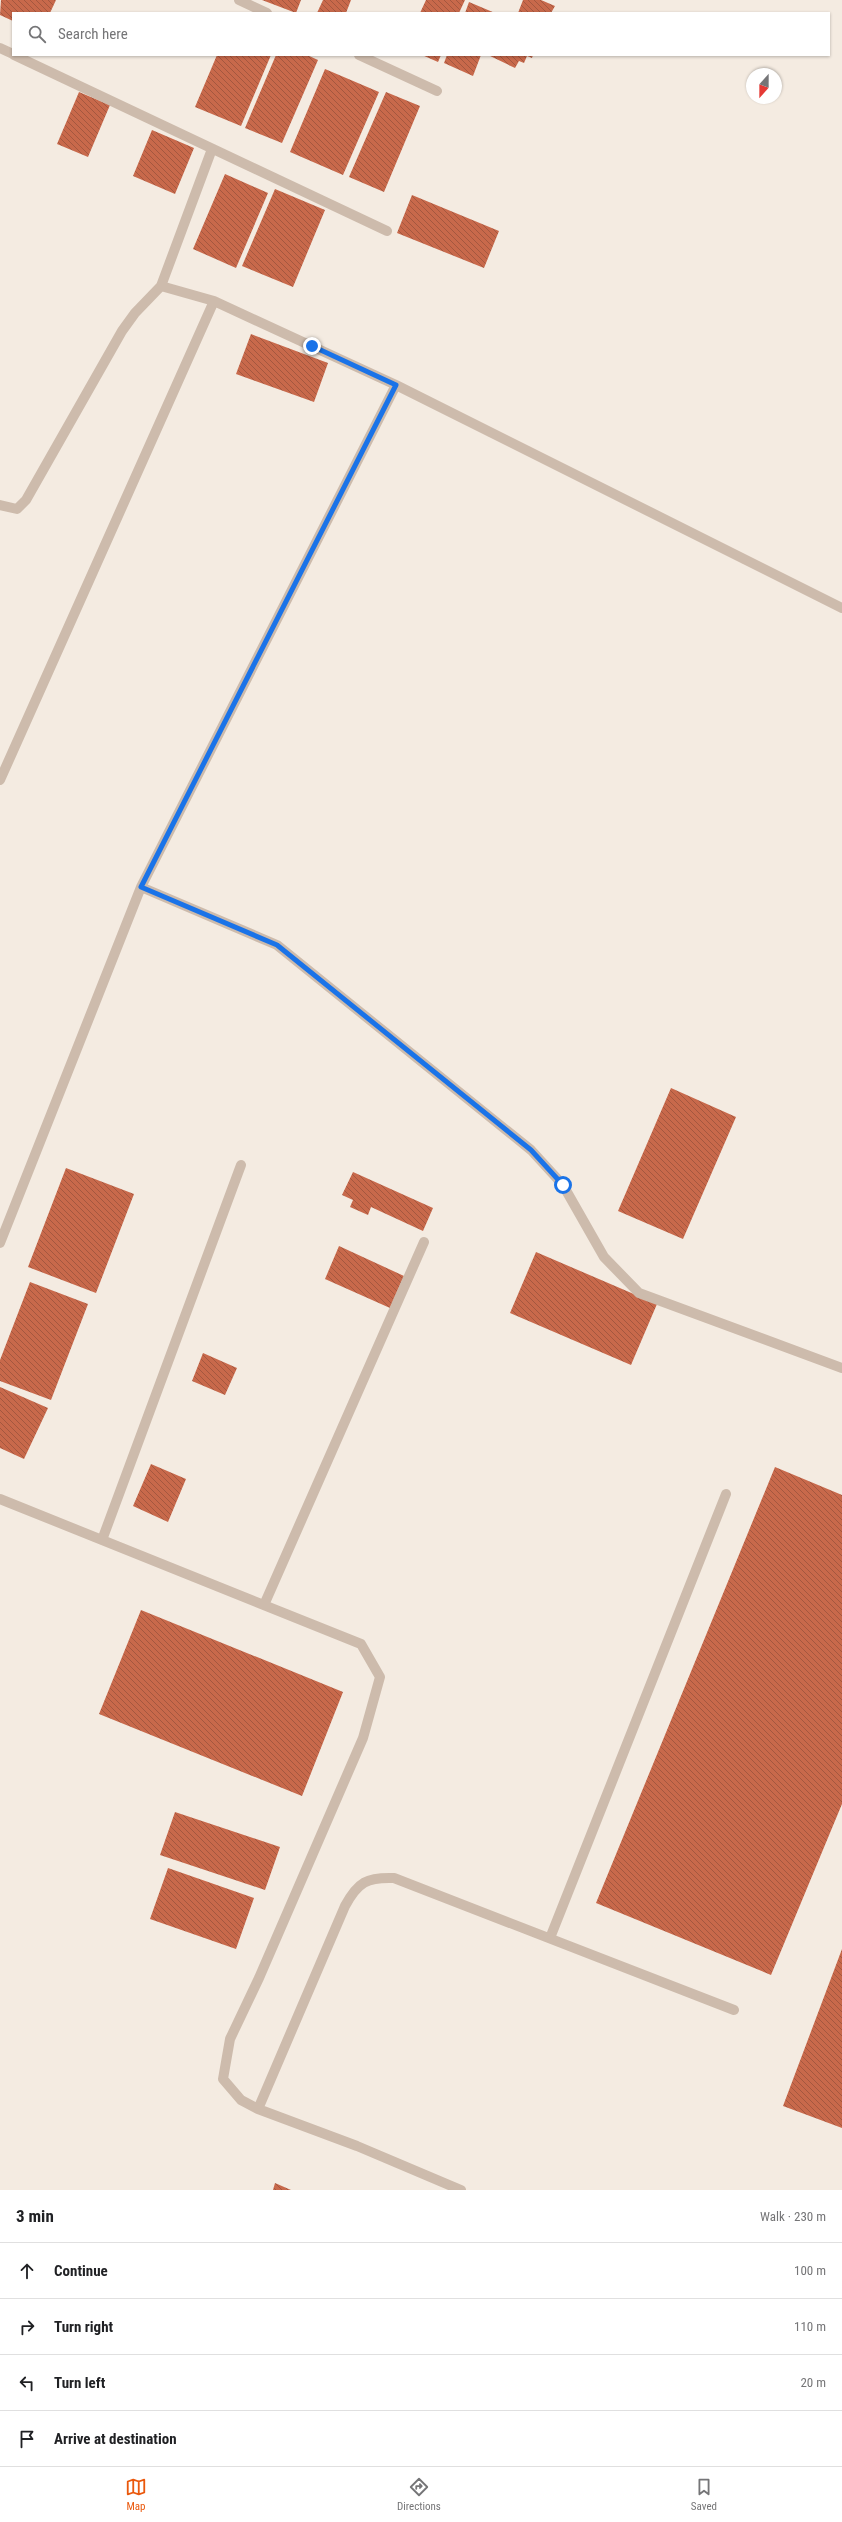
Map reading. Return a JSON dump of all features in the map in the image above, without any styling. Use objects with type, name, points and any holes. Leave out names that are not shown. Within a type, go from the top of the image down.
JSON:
[{"type":"street","points":[[239,0],[266,12]]},
{"type":"street","points":[[0,48],[12,54]]},
{"type":"street","points":[[16,56],[387,231]]},
{"type":"street","points":[[361,56],[437,91]]},
{"type":"street","points":[[0,505],[17,509],[26,500],[122,331],[135,313],[161,286],[212,148]]},
{"type":"street","points":[[161,286],[214,301],[396,385],[842,608]]},
{"type":"street","points":[[0,780],[214,301]]},
{"type":"street","points":[[0,1243],[141,887],[396,385]]},
{"type":"street","points":[[141,887],[277,945],[531,1150],[563,1185],[604,1256],[639,1293],[842,1368]]},
{"type":"street","points":[[102,1540],[241,1165]]},
{"type":"street","points":[[264,1605],[424,1242]]},
{"type":"street","points":[[550,1938],[726,1494]]},
{"type":"street","points":[[0,1499],[361,1644],[380,1677],[363,1738],[266,1964],[230,2039],[223,2078],[241,2100],[258,2109],[357,2146],[461,2190]]},
{"type":"street","points":[[258,2109],[354,1888],[375,1877],[394,1878],[734,2010]]},
{"type":"building","points":[[1,0],[56,0],[50,12],[12,12],[12,21],[0,15]]},
{"type":"building","points":[[262,0],[301,0],[296,12]]},
{"type":"building","points":[[323,0],[351,0],[346,12],[317,12]]},
{"type":"building","points":[[426,0],[465,0],[459,12],[420,12]]},
{"type":"building","points":[[523,0],[541,0],[555,6],[552,12],[518,12]]},
{"type":"building","points":[[469,2],[493,12],[465,12]]},
{"type":"building","points":[[217,56],[271,56],[241,126],[195,107]]},
{"type":"building","points":[[276,56],[309,56],[318,60],[282,143],[245,128]]},
{"type":"building","points":[[424,56],[441,56],[438,62]]},
{"type":"building","points":[[447,56],[481,56],[473,76],[444,63]]},
{"type":"building","points":[[490,56],[527,56],[524,63],[519,61],[515,68]]},
{"type":"building","points":[[325,69],[379,92],[343,175],[290,152]]},
{"type":"building","points":[[79,92],[110,105],[88,157],[57,144]]},
{"type":"building","points":[[386,92],[420,106],[384,192],[349,177]]},
{"type":"building","points":[[152,130],[194,148],[175,194],[133,176]]},
{"type":"building","points":[[225,174],[268,193],[236,268],[193,249]]},
{"type":"building","points":[[275,189],[325,210],[293,287],[242,266]]},
{"type":"building","points":[[412,195],[499,231],[484,268],[397,233]]},
{"type":"building","points":[[251,334],[328,363],[314,402],[236,374]]},
{"type":"building","points":[[671,1088],[736,1117],[683,1239],[618,1211]]},
{"type":"building","points":[[66,1168],[134,1194],[96,1293],[28,1267]]},
{"type":"building","points":[[353,1172],[433,1208],[423,1231],[371,1207],[368,1215],[350,1207],[353,1200],[342,1195]]},
{"type":"building","points":[[339,1246],[404,1276],[390,1308],[325,1279]]},
{"type":"building","points":[[536,1252],[657,1304],[631,1365],[510,1313]]},
{"type":"building","points":[[30,1282],[88,1304],[51,1400],[0,1381],[0,1360]]},
{"type":"building","points":[[203,1353],[237,1368],[225,1395],[192,1381]]},
{"type":"building","points":[[0,1387],[48,1408],[24,1459],[0,1448]]},
{"type":"building","points":[[151,1464],[186,1479],[168,1522],[133,1506]]},
{"type":"building","points":[[775,1467],[842,1495],[842,1804],[771,1975],[596,1903]]},
{"type":"building","points":[[141,1610],[343,1692],[302,1796],[99,1714]]},
{"type":"building","points":[[175,1812],[280,1847],[265,1890],[160,1855]]},
{"type":"building","points":[[168,1868],[254,1898],[236,1949],[150,1919]]},
{"type":"building","points":[[842,1949],[842,2128],[783,2106]]},
{"type":"building","points":[[275,2183],[291,2190],[273,2190]]},
{"type":"route","points":[[312,346],[396,385],[141,887],[277,945],[531,1150],[563,1185]]}]
